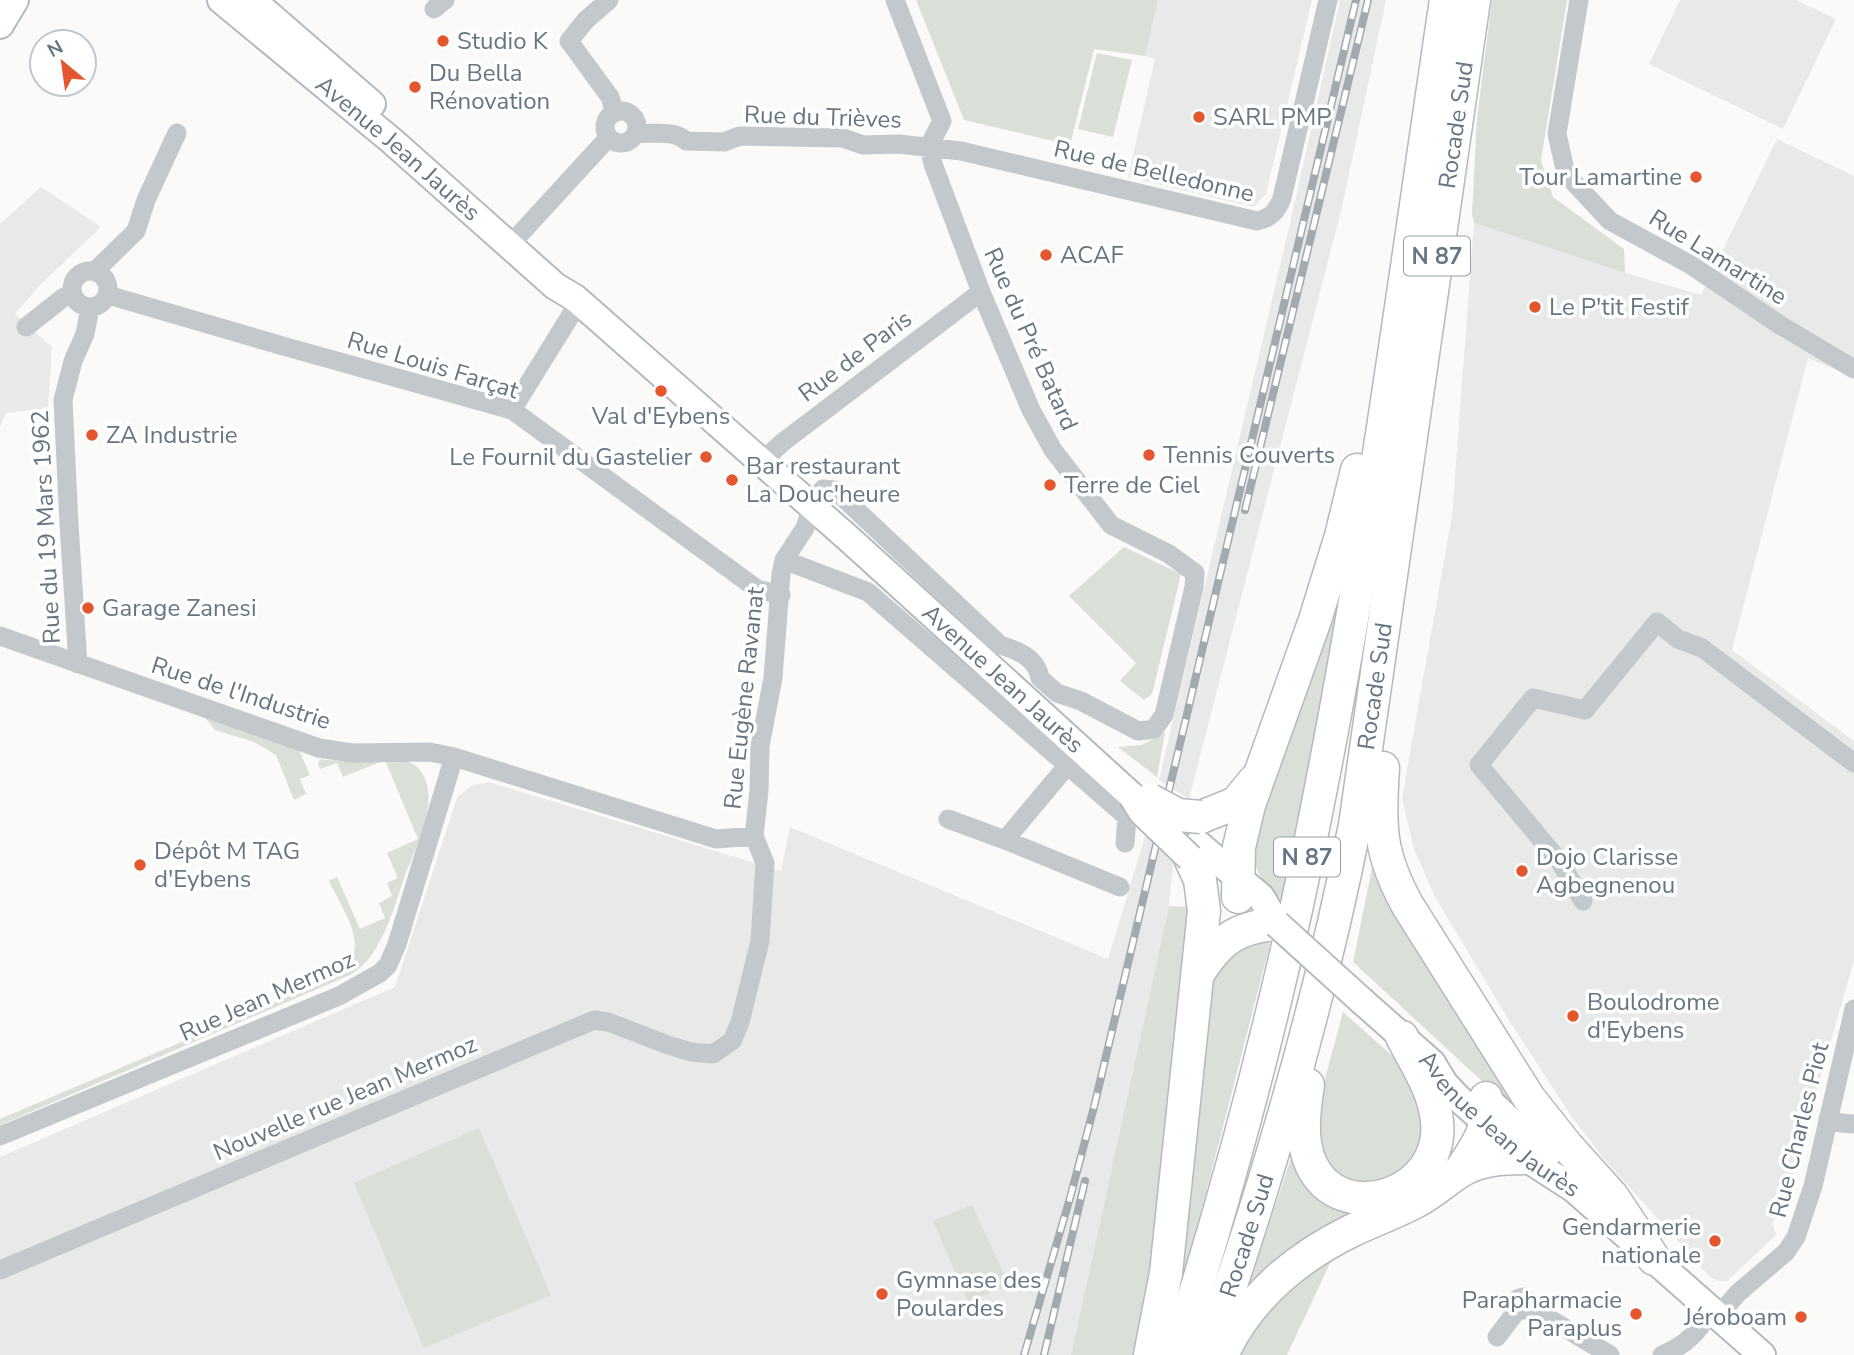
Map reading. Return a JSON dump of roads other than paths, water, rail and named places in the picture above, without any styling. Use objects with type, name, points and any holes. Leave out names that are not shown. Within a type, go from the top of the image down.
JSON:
[{"type":"highway","name":"Rocade Sud","points":[[1175,1355],[1236,1155],[1294,919],[1347,650],[1446,0]]},
{"type":"highway","name":"Rocade Sud","points":[[1207,1355],[1256,1212],[1287,1109],[1338,911],[1355,825],[1474,0]]},
{"type":"highway","points":[[1238,887],[1239,847],[1249,805],[1315,620],[1352,493],[1373,394],[1394,349]]},
{"type":"highway","points":[[1400,512],[1380,813],[1381,837],[1391,873],[1428,940],[1529,1098],[1612,1196],[1654,1259]]},
{"type":"highway","points":[[1196,840],[1236,803],[1259,774]]},
{"type":"highway","points":[[1141,798],[1178,815],[1196,840],[1204,903],[1166,1273],[1150,1355]]},
{"type":"highway","points":[[1338,911],[1307,1090],[1304,1124],[1306,1147],[1313,1169],[1324,1182],[1340,1192],[1366,1198],[1392,1194],[1412,1182],[1432,1158],[1437,1142],[1435,1109],[1420,1071],[1402,1037]]},
{"type":"highway","points":[[1198,974],[1214,950],[1231,937],[1247,928],[1277,923]]},
{"type":"highway","points":[[1460,1171],[1478,1145],[1487,1111]]},
{"type":"highway","points":[[1222,1355],[1236,1329],[1256,1303],[1280,1276],[1307,1256],[1353,1230],[1426,1196],[1460,1171],[1497,1158],[1526,1158]]},
{"type":"main road","points":[[0,24],[15,0]]},
{"type":"main road","name":"Avenue Jean Jaurès","points":[[221,0],[513,242]]},
{"type":"main road","name":"Avenue Jean Jaurès","points":[[252,0],[348,83],[555,286],[577,300],[1141,798]]},
{"type":"main road","name":"Avenue Jean Jaurès","points":[[1196,840],[1238,887],[1256,913],[1277,923],[1432,1063],[1444,1083],[1487,1111],[1526,1158],[1574,1189],[1762,1355]]},
{"type":"main road","points":[[1487,1111],[1545,1153],[1574,1189]]},
{"type":"street","points":[[610,0],[586,20],[569,41],[610,96],[615,113]]},
{"type":"street","points":[[895,0],[942,121],[929,146]]},
{"type":"street","name":"Rue de Belledonne","points":[[929,146],[961,151],[1256,221],[1262,220],[1273,214],[1282,198],[1328,0]]},
{"type":"street","name":"Rue Lamartine","points":[[1579,0],[1558,134],[1566,174],[1610,221],[1691,265],[1780,325],[1854,369]]},
{"type":"street","points":[[513,242],[609,137],[606,123],[615,113],[625,112],[633,116],[637,124],[636,133]]},
{"type":"street","points":[[95,271],[105,278],[109,289],[102,304],[90,308],[80,305],[73,296],[72,285],[84,272],[95,271],[136,231],[146,200],[177,133]]},
{"type":"street","name":"Rue du Trièves","points":[[609,137],[624,142],[633,138],[636,133],[666,133],[681,137],[685,141],[724,142],[740,136],[843,138],[863,145],[929,146]]},
{"type":"street","name":"Rue du Pré Batard","points":[[929,146],[933,164],[981,292],[1031,410],[1053,450],[1111,525],[1168,554],[1195,573]]},
{"type":"street","name":"Rue de Paris","points":[[761,462],[783,442],[981,292]]},
{"type":"street","name":"Rue Louis Farçat","points":[[108,295],[512,410],[757,589],[781,595]]},
{"type":"street","points":[[26,327],[64,297],[73,296]]},
{"type":"street","points":[[512,410],[577,300]]},
{"type":"street","name":"Rue du 19 Mars 1962","points":[[78,664],[63,400],[73,361],[85,334],[90,308]]},
{"type":"street","name":"Avenue Jean Jaurès","points":[[812,506],[823,489],[835,490],[1000,645],[1018,650],[1038,668],[1040,678],[1057,693],[1080,701],[1138,731],[1154,729],[1164,715],[1195,573]]},
{"type":"street","name":"Rue Eugène Ravanat","points":[[713,1054],[732,1041],[740,1022],[760,941],[765,863],[754,836],[760,746],[773,678],[784,560],[805,528],[812,506]]},
{"type":"street","name":"Avenue Jean Jaurès","points":[[784,560],[868,592],[1127,817],[1125,843]]},
{"type":"street","points":[[1583,901],[1560,862],[1479,765],[1533,698],[1585,710],[1657,622],[1678,639],[1702,648],[1854,763]]},
{"type":"street","name":"Rue de l'Industrie","points":[[0,636],[319,748],[352,752],[430,752],[454,757],[716,839],[754,836]]},
{"type":"street","name":"Rue Jean Mermoz","points":[[0,1136],[339,996],[380,973],[388,965],[397,944],[454,757]]},
{"type":"street","points":[[1005,840],[1067,766]]},
{"type":"street","points":[[948,819],[1120,887]]},
{"type":"street","name":"Rue Charles Piot","points":[[1662,1355],[1682,1347],[1715,1312],[1793,1243],[1813,1186],[1854,1009]]},
{"type":"street","name":"Nouvelle rue Jean Mermoz","points":[[0,1270],[594,1020],[608,1022],[691,1052],[713,1054]]},
{"type":"street","points":[[1828,1119],[1841,1124],[1854,1124]]},
{"type":"street","points":[[1497,1337],[1523,1308],[1610,1355]]},
{"type":"railway","points":[[1024,1355],[1094,1107],[1356,0]]},
{"type":"railway","points":[[1245,510],[1368,0]]},
{"type":"railway","points":[[1044,1355],[1085,1181]]},
{"type":"place","name":"Studio K","points":[[443,41]]},
{"type":"place","name":"Du Bella Rénovation","points":[[415,87]]},
{"type":"place","name":"SARL PMP","points":[[1199,117]]},
{"type":"place","name":"Tour Lamartine","points":[[1696,177]]},
{"type":"place","name":"ACAF","points":[[1046,255]]},
{"type":"place","name":"Le P'tit Festif","points":[[1535,307]]},
{"type":"place","name":"Val d'Eybens","points":[[661,391]]},
{"type":"place","name":"ZA Industrie","points":[[92,435]]},
{"type":"place","name":"Tennis Couverts","points":[[1149,455]]},
{"type":"place","name":"Le Fournil du Gastelier","points":[[706,457]]},
{"type":"place","name":"Bar restaurant La Douc'heure","points":[[732,480]]},
{"type":"place","name":"Terre de Ciel","points":[[1050,485]]},
{"type":"place","name":"Garage Zanesi","points":[[88,608]]},
{"type":"place","name":"Dépôt M TAG d'Eybens","points":[[140,865]]},
{"type":"place","name":"Dojo Clarisse Agbegnenou","points":[[1522,871]]},
{"type":"place","name":"Boulodrome d'Eybens","points":[[1573,1016]]},
{"type":"place","name":"Gendarmerie nationale","points":[[1715,1241]]},
{"type":"place","name":"Gymnase des Poulardes","points":[[882,1294]]},
{"type":"place","name":"Parapharmacie Paraplus","points":[[1636,1314]]},
{"type":"place","name":"Jéroboam","points":[[1801,1317]]}]
